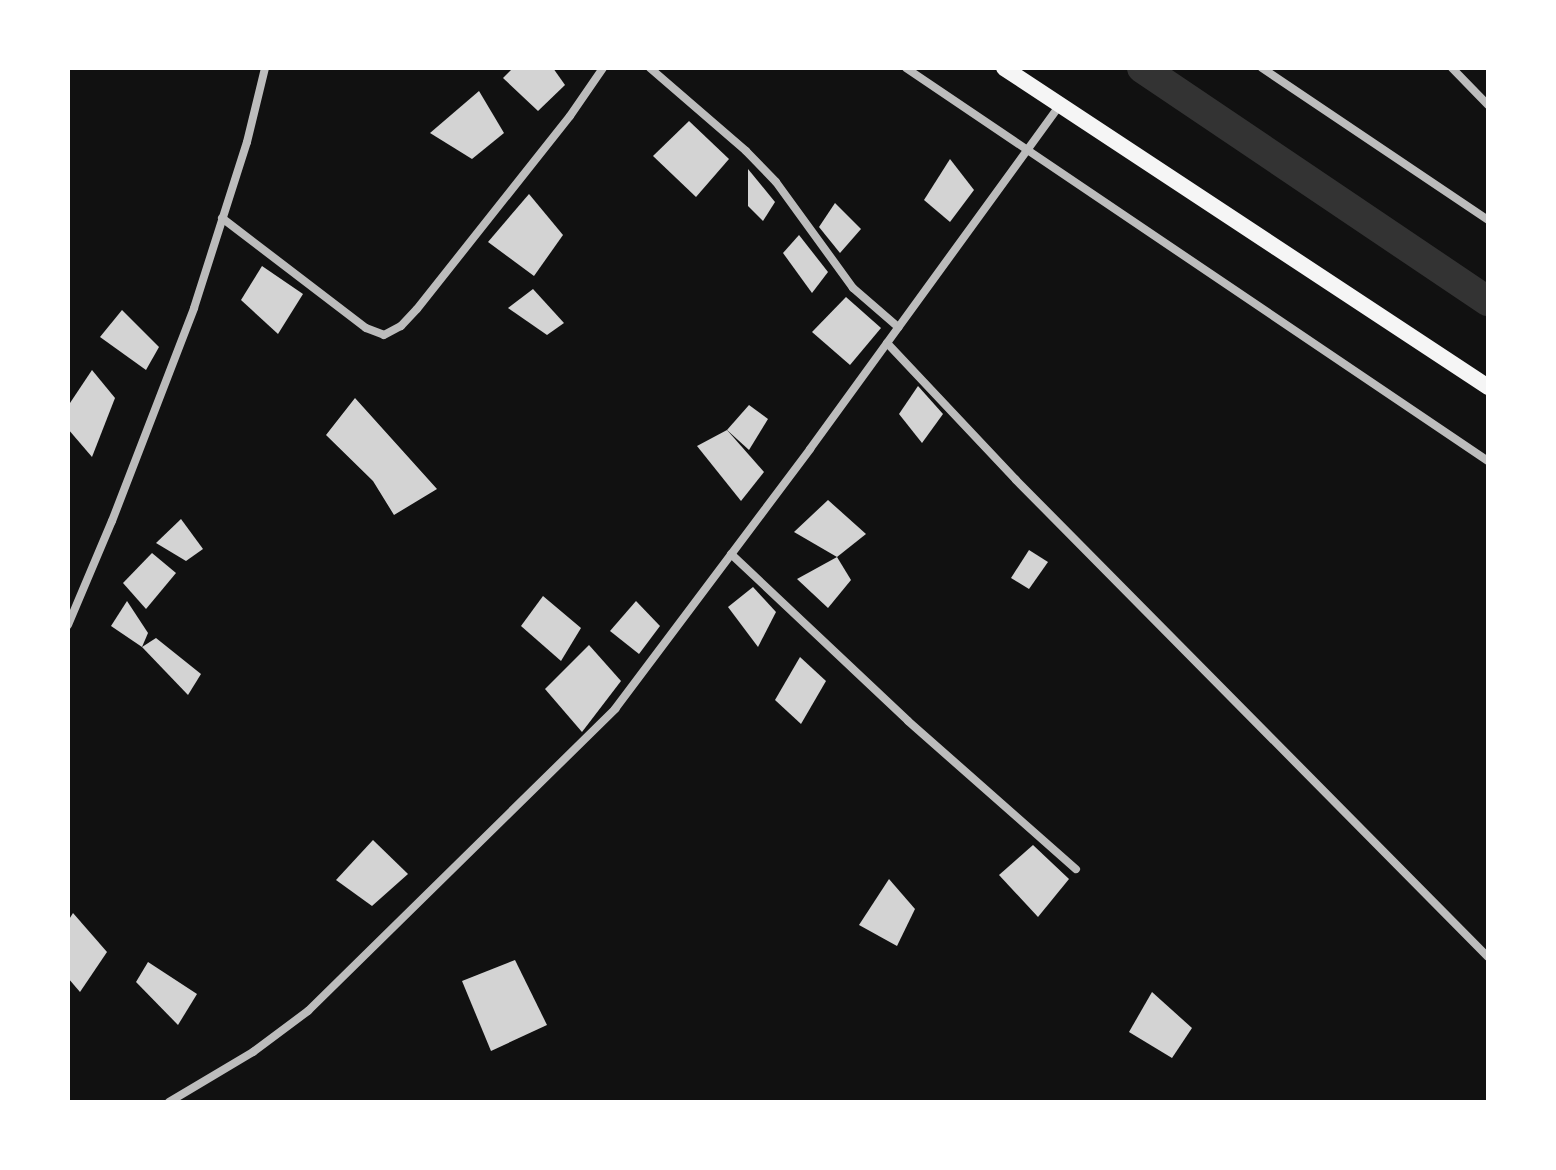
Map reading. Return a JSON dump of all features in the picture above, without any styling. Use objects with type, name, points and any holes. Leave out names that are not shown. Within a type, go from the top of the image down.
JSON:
[{"type":"main road","points":[[1004,68],[1488,387]]},
{"type":"street","points":[[68,625],[178,350],[222,218],[265,68]]},
{"type":"street","points":[[222,218],[366,328],[384,335],[401,326],[417,309],[570,116],[603,68]]},
{"type":"street","points":[[650,68],[756,161],[776,182],[853,288],[898,327]]},
{"type":"street","points":[[906,68],[1488,461]]},
{"type":"street","points":[[1262,68],[1488,220]]},
{"type":"street","points":[[1452,68],[1488,105]]},
{"type":"street","points":[[169,1102],[253,1052],[308,1011],[584,743],[615,709],[1060,105]]},
{"type":"street","points":[[887,343],[1016,480],[1488,957]]},
{"type":"street","points":[[731,554],[908,721],[1076,869]]},
{"type":"building","points":[[513,68],[553,68],[565,85],[538,111],[503,78]]},
{"type":"building","points":[[479,91],[504,133],[472,159],[430,133]]},
{"type":"building","points":[[689,121],[729,159],[696,197],[653,156]]},
{"type":"building","points":[[950,159],[974,190],[950,222],[924,200]]},
{"type":"building","points":[[748,169],[775,202],[763,221],[748,206]]},
{"type":"building","points":[[529,194],[563,235],[534,276],[488,242]]},
{"type":"building","points":[[835,203],[861,229],[840,253],[819,227]]},
{"type":"building","points":[[799,235],[828,272],[812,293],[783,253]]},
{"type":"building","points":[[262,266],[303,294],[278,334],[241,300]]},
{"type":"building","points":[[533,289],[564,323],[547,335],[508,308]]},
{"type":"building","points":[[846,297],[881,328],[850,365],[812,332]]},
{"type":"building","points":[[122,310],[159,347],[146,370],[100,337]]},
{"type":"building","points":[[92,370],[115,398],[92,457],[68,429],[68,406]]},
{"type":"building","points":[[918,386],[943,414],[922,443],[899,414]]},
{"type":"building","points":[[355,398],[437,489],[394,515],[373,481],[326,435]]},
{"type":"building","points":[[749,405],[768,419],[749,450],[727,430]]},
{"type":"building","points":[[727,430],[764,472],[741,501],[697,446]]},
{"type":"building","points":[[828,500],[866,534],[837,557],[794,532]]},
{"type":"building","points":[[181,519],[203,549],[186,561],[156,543]]},
{"type":"building","points":[[1029,550],[1048,562],[1029,589],[1011,578]]},
{"type":"building","points":[[152,553],[176,573],[146,609],[123,583]]},
{"type":"building","points":[[837,557],[851,580],[828,608],[797,579]]},
{"type":"building","points":[[753,587],[776,612],[758,647],[728,607]]},
{"type":"building","points":[[543,596],[581,628],[561,661],[521,626]]},
{"type":"building","points":[[127,601],[148,633],[142,647],[111,626]]},
{"type":"building","points":[[636,601],[660,626],[639,654],[610,631]]},
{"type":"building","points":[[156,638],[201,674],[188,695],[142,647]]},
{"type":"building","points":[[589,645],[621,681],[582,732],[545,689]]},
{"type":"building","points":[[800,657],[826,681],[801,724],[775,700]]},
{"type":"building","points":[[373,840],[408,874],[372,906],[336,880]]},
{"type":"building","points":[[1033,845],[1069,879],[1038,917],[999,875]]},
{"type":"building","points":[[889,879],[915,909],[897,946],[859,925]]},
{"type":"building","points":[[73,913],[107,952],[80,992],[68,978],[68,921]]},
{"type":"building","points":[[515,960],[547,1025],[491,1051],[462,981]]},
{"type":"building","points":[[148,962],[197,994],[178,1025],[136,982]]},
{"type":"building","points":[[1152,992],[1192,1028],[1172,1058],[1129,1032]]},
{"type":"waterway","points":[[1142,68],[1488,301]]}]
